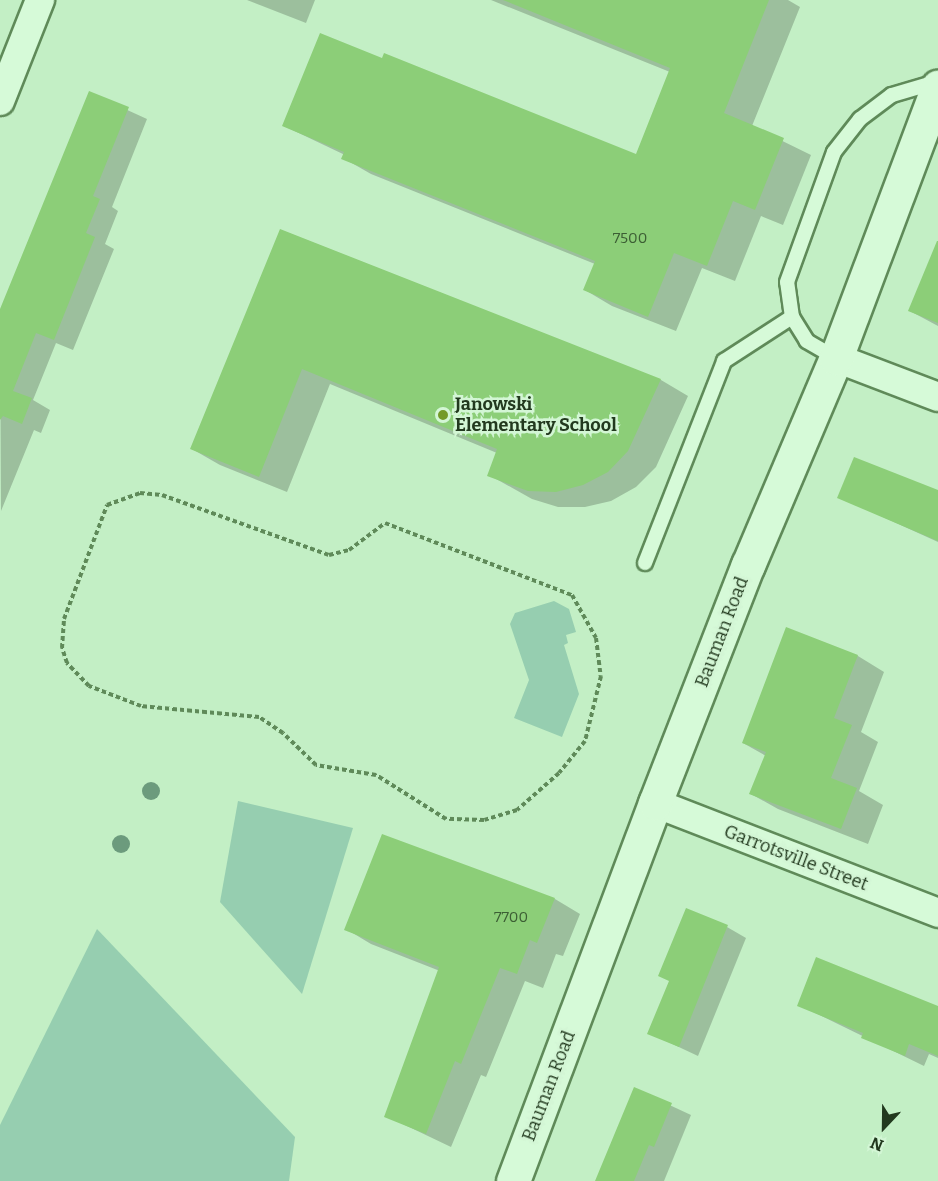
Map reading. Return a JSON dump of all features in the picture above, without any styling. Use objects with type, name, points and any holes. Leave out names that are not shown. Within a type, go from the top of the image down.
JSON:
[{"type":"street","points":[[0,101],[40,0]]},
{"type":"street","name":"Bauman Road","points":[[513,1181],[655,803],[748,565],[836,358],[938,86]]},
{"type":"street","points":[[836,358],[938,397]]},
{"type":"street","name":"Garrotsville Street","points":[[655,803],[938,913]]},
{"type":"lane","points":[[836,358],[807,341],[792,317],[787,282],[834,152],[860,119],[892,95],[938,81]]},
{"type":"lane","points":[[645,563],[724,360],[792,317]]},
{"type":"path","points":[[140,493],[162,495],[329,555],[349,550],[385,523],[572,595],[596,638],[601,676],[585,741],[559,773],[517,810],[484,820],[446,819],[376,775],[316,765],[283,733],[259,717],[141,706],[88,686],[67,663],[62,648],[64,619],[107,505],[116,499],[140,493]]},
{"type":"green space","points":[[554,601],[569,609],[576,632],[566,635],[568,643],[564,645],[579,694],[562,737],[514,718],[529,680],[510,624],[515,613]]},
{"type":"green space","points":[[238,801],[353,828],[302,994],[220,902]]},
{"type":"green space","points":[[97,929],[295,1137],[289,1181],[0,1181],[0,1125]]},
{"type":"building","points":[[503,0],[769,0],[724,113],[784,138],[755,210],[733,201],[707,266],[674,253],[648,317],[583,290],[595,261],[341,159],[344,152],[282,126],[320,33],[382,58],[384,53],[636,154],[670,68]]},
{"type":"building","points":[[89,91],[129,107],[93,196],[100,199],[86,233],[95,237],[54,340],[36,333],[13,391],[32,398],[22,424],[3,416],[0,420],[0,309]]},
{"type":"building","points":[[280,229],[661,379],[628,451],[608,472],[583,485],[556,492],[528,491],[487,476],[497,449],[302,369],[259,477],[190,449]]},
{"type":"building","points":[[938,241],[938,323],[908,311]]},
{"type":"building","points":[[854,457],[938,490],[938,541],[837,498]]},
{"type":"building","points":[[786,627],[858,655],[834,718],[852,725],[831,778],[857,788],[841,829],[749,794],[766,752],[742,743]]},
{"type":"building","points":[[382,834],[555,898],[537,943],[530,940],[517,974],[500,968],[461,1064],[455,1061],[426,1134],[384,1117],[439,967],[344,930]]},
{"type":"building","points":[[686,908],[728,925],[679,1047],[647,1034],[669,981],[658,976]]},
{"type":"building","points":[[816,957],[938,1006],[938,1056],[909,1044],[905,1056],[861,1038],[863,1033],[797,1006]]},
{"type":"building","points":[[634,1087],[672,1103],[654,1147],[649,1145],[634,1181],[595,1181]]},
{"type":"place","name":"Janowski Elementary School","points":[[443,415]]}]
